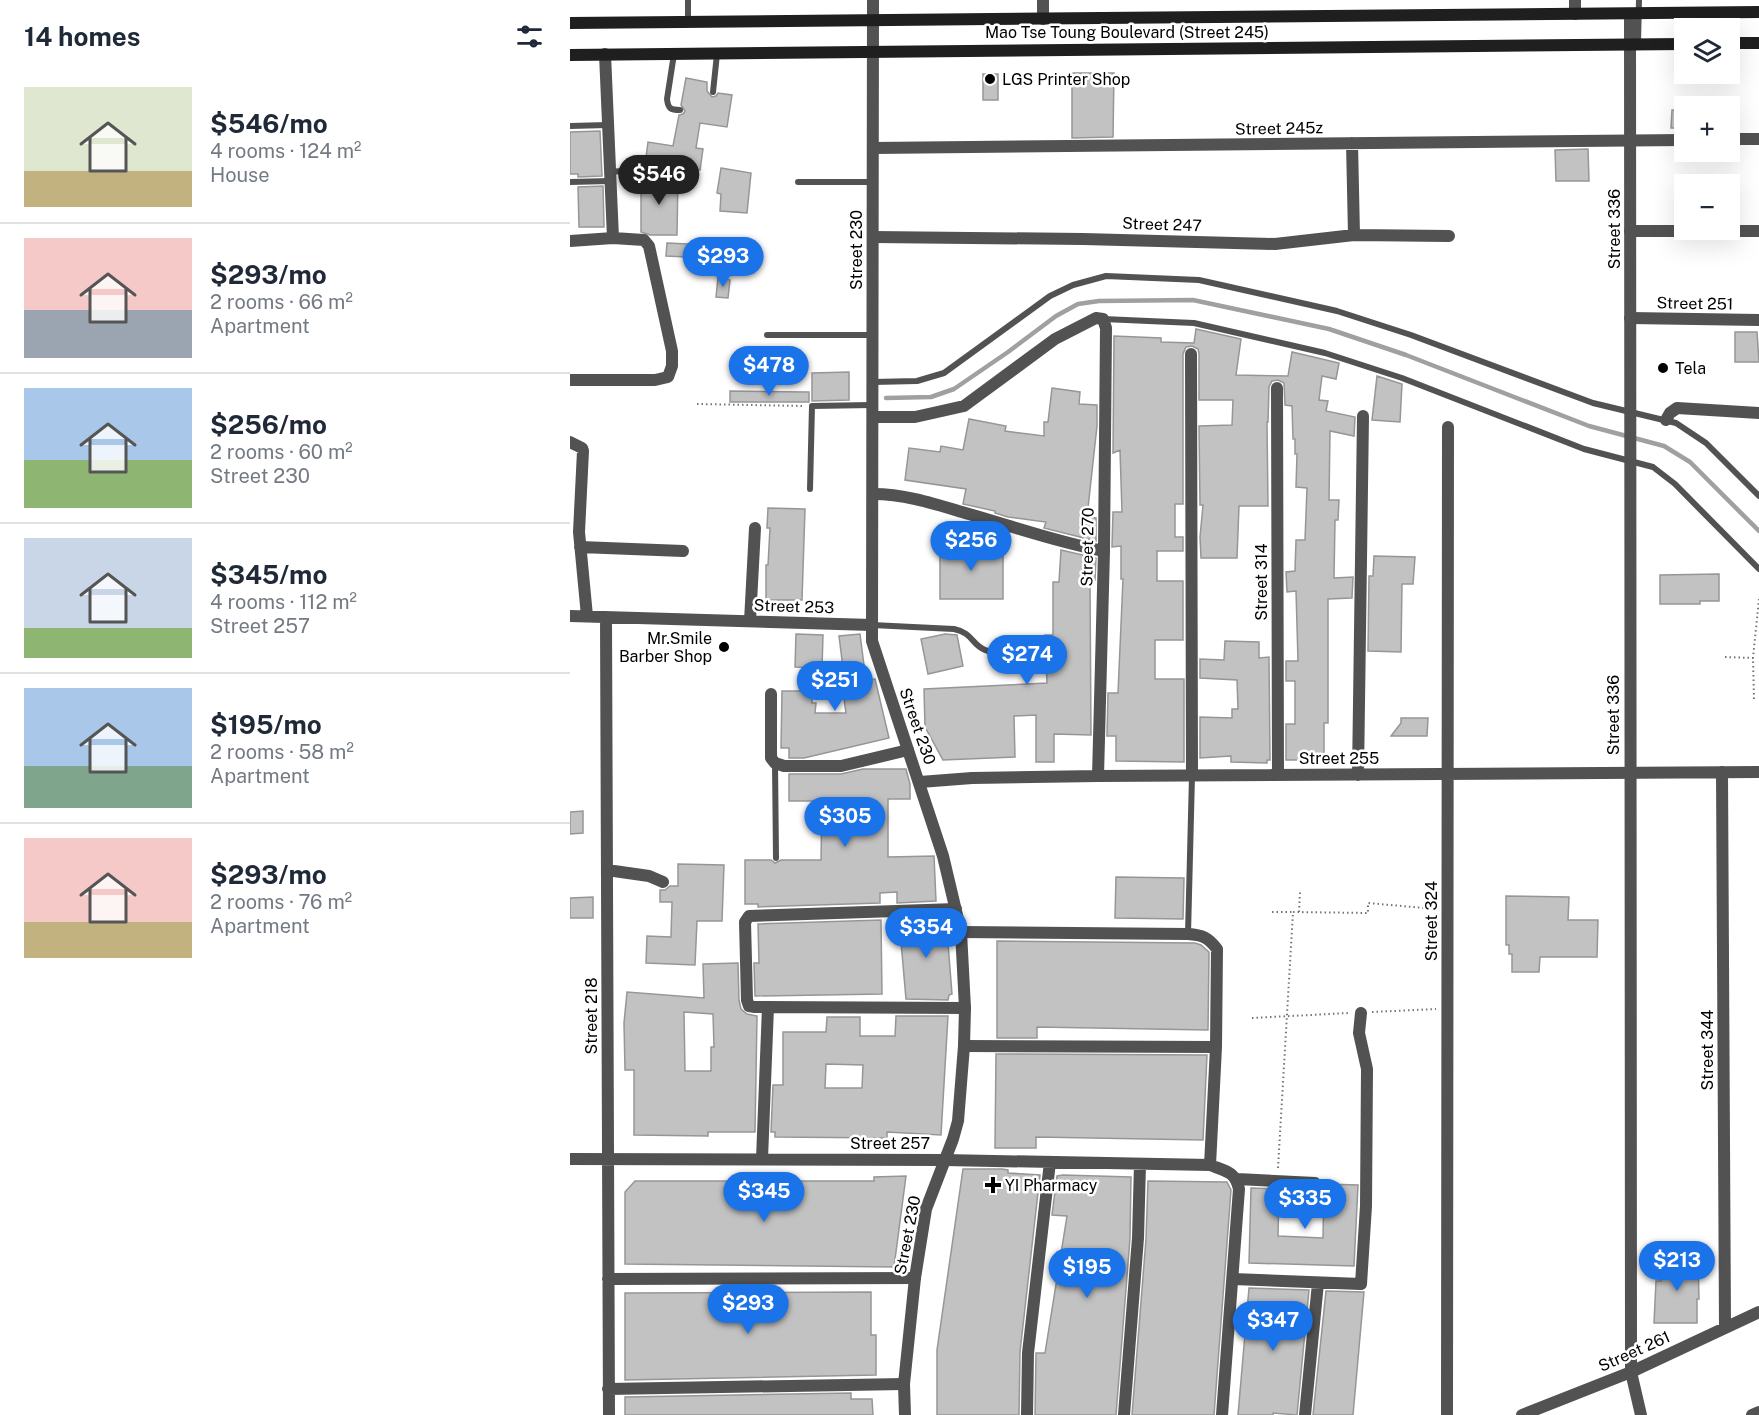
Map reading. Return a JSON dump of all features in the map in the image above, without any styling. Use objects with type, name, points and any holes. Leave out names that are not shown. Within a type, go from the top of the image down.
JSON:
[{"type":"main road","name":"Mao Tse Toung Boulevard (Street 245)","points":[[570,23],[1759,12]]},
{"type":"main road","points":[[1740,43],[1759,43]]},
{"type":"main road","name":"Mao Tse Toung Boulevard (Street 245)","points":[[570,55],[873,50],[1674,44]]},
{"type":"street","name":"Street 230","points":[[873,0],[872,641],[937,835],[956,909],[961,932],[965,1008],[958,1121],[926,1209],[915,1278],[904,1384],[905,1415]]},
{"type":"street","points":[[1043,0],[1043,19]]},
{"type":"street","points":[[1575,0],[1575,14]]},
{"type":"street","name":"Street 336","points":[[1634,14],[1630,141],[1631,1372],[1641,1415]]},
{"type":"street","points":[[605,54],[613,238]]},
{"type":"street","points":[[1740,139],[1759,139]]},
{"type":"street","name":"Street 245z","points":[[873,148],[1674,140]]},
{"type":"street","points":[[1352,144],[1354,235]]},
{"type":"street","points":[[1630,231],[1759,231]]},
{"type":"street","name":"Street 247","points":[[873,237],[1094,239],[1275,244],[1354,235],[1449,236]]},
{"type":"street","points":[[570,241],[613,238],[644,240],[649,246],[672,351],[672,366],[668,377],[655,380],[570,380]]},
{"type":"street","points":[[873,411],[915,417],[964,406],[1055,339],[1096,318],[1103,319]]},
{"type":"street","name":"Street 251","points":[[1630,318],[1759,320]]},
{"type":"street","name":"Street 270","points":[[1098,776],[1104,551],[1106,328],[1103,319]]},
{"type":"street","points":[[1191,354],[1192,775]]},
{"type":"street","name":"Street 314","points":[[1277,388],[1278,775]]},
{"type":"street","points":[[1666,420],[1677,408],[1759,413]]},
{"type":"street","points":[[1358,775],[1363,416]]},
{"type":"street","name":"Street 324","points":[[1447,1415],[1448,426]]},
{"type":"street","points":[[570,442],[582,448],[583,452],[580,487],[580,547],[587,616]]},
{"type":"street","points":[[873,494],[898,494],[1066,544],[1104,551]]},
{"type":"street","points":[[750,621],[754,528]]},
{"type":"street","points":[[580,547],[683,551]]},
{"type":"street","name":"Street 253","points":[[570,616],[872,625]]},
{"type":"street","name":"Street 218","points":[[606,617],[609,1415]]},
{"type":"street","points":[[771,694],[771,758],[775,763],[784,766],[841,766],[908,750]]},
{"type":"street","name":"Street 344","points":[[1722,772],[1725,1327]]},
{"type":"street","name":"Street 255","points":[[920,782],[972,778],[1098,776],[1759,772]]},
{"type":"street","points":[[607,870],[649,876],[663,882]]},
{"type":"street","points":[[956,909],[749,916],[745,922],[747,1000],[749,1006],[768,1007],[965,1008]]},
{"type":"street","points":[[961,932],[1188,934],[1202,935],[1210,940],[1217,949],[1216,1047],[1209,1165],[1230,1173],[1237,1179],[1239,1189],[1222,1415]]},
{"type":"street","points":[[762,1159],[768,1007]]},
{"type":"street","points":[[1233,1280],[1361,1284],[1366,1206],[1367,1070],[1359,1033],[1361,1012]]},
{"type":"street","points":[[964,1046],[1216,1047]]},
{"type":"street","name":"Street 257","points":[[570,1159],[944,1160],[1209,1165]]},
{"type":"street","points":[[1027,1415],[1028,1353],[1050,1162]]},
{"type":"street","points":[[1124,1415],[1138,1238],[1140,1164]]},
{"type":"street","points":[[1237,1179],[1315,1184]]},
{"type":"street","points":[[608,1279],[915,1278]]},
{"type":"street","points":[[1305,1415],[1317,1283]]},
{"type":"street","name":"Street 261","points":[[1530,1414],[1631,1372],[1759,1312]]},
{"type":"street","points":[[608,1389],[904,1384]]},
{"type":"street","points":[[1752,1415],[1759,1412]]},
{"type":"lane","points":[[688,0],[688,22]]},
{"type":"lane","name":"Street 336","points":[[1634,14],[1639,0]]},
{"type":"lane","points":[[674,53],[667,99],[671,110],[680,110]]},
{"type":"lane","points":[[713,92],[717,53]]},
{"type":"lane","points":[[570,126],[608,125]]},
{"type":"lane","points":[[570,182],[610,177],[633,170],[689,172]]},
{"type":"lane","points":[[798,182],[873,182]]},
{"type":"lane","points":[[873,382],[917,381],[944,373],[1050,296],[1073,285],[1106,276],[1199,279],[1336,311],[1411,335],[1593,403],[1630,414],[1676,423],[1706,443],[1759,496]]},
{"type":"lane","points":[[1103,319],[1194,323],[1325,353],[1402,378],[1584,449],[1630,456],[1653,467],[1675,484],[1759,569]]},
{"type":"lane","points":[[767,335],[873,335]]},
{"type":"lane","points":[[810,489],[812,406],[873,411]]},
{"type":"lane","name":"Street 253","points":[[872,625],[954,629],[966,632],[977,645],[986,651],[1010,653]]},
{"type":"lane","points":[[775,763],[776,858]]},
{"type":"lane","points":[[1188,934],[1192,775]]},
{"type":"path","points":[[697,404],[812,406]]},
{"type":"path","points":[[1754,699],[1753,658],[1759,599]]},
{"type":"path","points":[[1725,657],[1753,658]]},
{"type":"path","points":[[1299,912],[1300,892]]},
{"type":"path","points":[[1272,912],[1368,913],[1368,903],[1448,911]]},
{"type":"path","points":[[1277,1180],[1293,912]]},
{"type":"building","points":[[1072,73],[1114,73],[1113,137],[1072,138]]},
{"type":"building","points":[[983,74],[998,74],[998,100],[983,100]]},
{"type":"building","points":[[686,78],[707,82],[707,91],[712,97],[718,93],[732,95],[727,127],[700,123],[696,148],[703,149],[700,170],[689,167],[645,165],[648,142],[673,146],[679,115],[685,111],[681,105]]},
{"type":"building","points":[[1672,110],[1674,110],[1674,128],[1671,128]]},
{"type":"building","points":[[600,131],[602,176],[578,177],[578,174],[570,174],[570,132]]},
{"type":"building","points":[[1588,149],[1589,181],[1556,181],[1555,150]]},
{"type":"building","points":[[721,168],[751,173],[747,213],[720,211],[721,194],[717,193]]},
{"type":"building","points":[[644,176],[678,177],[677,235],[650,235],[641,232],[641,179],[644,179]]},
{"type":"building","points":[[603,186],[604,227],[579,227],[578,187]]},
{"type":"building","points":[[667,243],[708,245],[708,258],[666,256]]},
{"type":"building","points":[[718,278],[730,280],[728,298],[716,297]]},
{"type":"building","points":[[1196,329],[1241,339],[1236,375],[1288,376],[1292,352],[1339,363],[1336,379],[1322,376],[1319,400],[1328,401],[1326,411],[1355,417],[1354,436],[1330,431],[1329,500],[1339,500],[1338,520],[1335,520],[1334,578],[1353,577],[1352,598],[1328,599],[1328,723],[1324,723],[1324,760],[1286,760],[1286,724],[1295,724],[1295,681],[1286,681],[1286,661],[1298,661],[1296,591],[1287,592],[1286,572],[1295,571],[1296,540],[1305,540],[1307,488],[1296,487],[1297,454],[1295,454],[1295,439],[1293,439],[1292,406],[1285,405],[1284,383],[1278,380],[1272,381],[1269,387],[1267,422],[1268,506],[1239,506],[1237,558],[1201,558],[1203,505],[1200,505],[1199,426],[1232,425],[1233,400],[1199,400],[1199,353],[1198,349],[1192,346],[1186,347],[1183,354],[1183,504],[1175,504],[1175,537],[1183,537],[1183,551],[1157,551],[1157,581],[1183,581],[1183,640],[1155,640],[1155,679],[1184,679],[1184,762],[1116,761],[1116,736],[1107,736],[1108,693],[1118,693],[1123,579],[1121,579],[1121,546],[1112,547],[1113,512],[1122,512],[1120,450],[1113,453],[1114,336],[1161,338],[1161,342],[1194,343]]},
{"type":"building","points":[[1735,332],[1757,332],[1759,362],[1735,362]]},
{"type":"building","points":[[849,372],[849,400],[812,401],[812,373]]},
{"type":"building","points":[[1377,376],[1402,384],[1400,422],[1372,420]]},
{"type":"building","points":[[1052,388],[1080,392],[1079,404],[1097,405],[1097,426],[1087,517],[1096,518],[1096,541],[1044,528],[1046,522],[1008,517],[995,513],[995,511],[963,504],[966,489],[905,480],[909,448],[940,452],[941,446],[963,450],[969,419],[1006,426],[1005,431],[1044,436],[1044,422],[1048,422]]},
{"type":"building","points":[[730,391],[809,392],[809,402],[730,402]]},
{"type":"building","points":[[768,508],[805,509],[802,600],[766,600],[766,565],[768,565],[770,528],[767,528]]},
{"type":"building","points":[[956,536],[979,536],[979,551],[1003,551],[1003,599],[940,599],[940,553],[956,553]]},
{"type":"building","points":[[1061,550],[1096,558],[1095,580],[1090,580],[1091,735],[1054,734],[1054,762],[1036,762],[1036,715],[1014,716],[1015,757],[943,760],[925,727],[924,689],[1047,683],[1045,635],[1053,635],[1053,582],[1059,582]]},
{"type":"building","points":[[1374,556],[1415,557],[1413,584],[1402,584],[1401,652],[1368,651],[1369,576],[1373,576]]},
{"type":"building","points":[[1719,574],[1719,601],[1700,601],[1700,604],[1660,604],[1660,575]]},
{"type":"building","points":[[796,634],[823,635],[822,668],[795,667]]},
{"type":"building","points":[[860,634],[866,681],[875,679],[889,738],[804,758],[789,758],[789,748],[781,748],[782,691],[812,691],[812,703],[816,703],[815,713],[846,713],[839,636]]},
{"type":"building","points":[[945,634],[957,635],[963,666],[928,674],[921,639]]},
{"type":"building","points":[[1225,641],[1259,642],[1259,658],[1269,657],[1270,760],[1267,760],[1267,763],[1231,762],[1231,756],[1200,758],[1200,717],[1232,718],[1232,709],[1238,709],[1237,680],[1200,678],[1200,659],[1224,660]]},
{"type":"building","points":[[1401,718],[1428,718],[1427,736],[1391,736],[1401,723]]},
{"type":"building","points":[[863,769],[906,769],[910,784],[910,799],[888,799],[888,857],[934,856],[936,901],[897,903],[897,892],[880,893],[880,903],[758,907],[758,904],[745,904],[745,860],[771,860],[775,863],[781,860],[821,860],[822,801],[789,801],[789,774],[841,774]]},
{"type":"building","points":[[583,811],[583,833],[570,834],[570,812]]},
{"type":"building","points":[[678,864],[724,865],[722,921],[697,921],[695,965],[646,963],[647,936],[671,937],[672,902],[660,902],[660,890],[678,886]]},
{"type":"building","points":[[1116,877],[1184,878],[1183,919],[1115,918]]},
{"type":"building","points":[[1506,896],[1569,897],[1568,920],[1598,920],[1597,957],[1540,957],[1539,972],[1512,972],[1512,954],[1509,954],[1509,945],[1506,945]]},
{"type":"building","points":[[593,897],[593,918],[570,918],[570,898]]},
{"type":"building","points":[[946,918],[952,994],[949,995],[948,1000],[906,999],[899,919]]},
{"type":"building","points":[[881,920],[882,994],[755,996],[754,963],[759,963],[758,924]]},
{"type":"building","points":[[997,941],[1195,943],[1201,945],[1209,952],[1208,1030],[1037,1027],[1037,1038],[997,1038]]},
{"type":"building","points":[[738,963],[741,1009],[747,1014],[757,1016],[755,1132],[708,1132],[708,1136],[634,1135],[634,1070],[625,1070],[624,1023],[627,992],[704,998],[703,964]],"holes":[[[684,1012],[713,1014],[714,1047],[711,1047],[711,1071],[685,1071]]]},
{"type":"building","points":[[896,1016],[948,1016],[941,1135],[887,1132],[887,1138],[775,1137],[775,1132],[771,1132],[773,1085],[783,1085],[783,1032],[826,1032],[827,1017],[860,1017],[860,1036],[895,1036]],"holes":[[[826,1064],[863,1065],[862,1088],[825,1088]]]},
{"type":"building","points":[[996,1054],[1207,1055],[1203,1140],[1036,1137],[1036,1148],[995,1148]]},
{"type":"building","points":[[963,1169],[1002,1169],[1008,1170],[1008,1173],[1040,1175],[1020,1352],[1019,1415],[937,1415],[937,1350]]},
{"type":"building","points":[[906,1176],[894,1267],[625,1264],[625,1192],[635,1181],[874,1181],[874,1177]]},
{"type":"building","points":[[1057,1176],[1131,1177],[1130,1238],[1116,1415],[1035,1415],[1036,1353],[1045,1353],[1067,1216],[1052,1215]]},
{"type":"building","points":[[1148,1181],[1227,1182],[1231,1190],[1214,1415],[1132,1415],[1146,1239]]},
{"type":"building","points":[[1324,1184],[1358,1185],[1354,1266],[1249,1263],[1251,1188],[1279,1189],[1278,1236],[1323,1238]]},
{"type":"building","points":[[1698,1259],[1697,1323],[1654,1323],[1656,1281],[1661,1281],[1661,1260]]},
{"type":"building","points":[[1249,1288],[1309,1290],[1297,1415],[1273,1413],[1273,1415],[1238,1415]]},
{"type":"building","points":[[1326,1291],[1364,1292],[1353,1415],[1313,1415]]},
{"type":"building","points":[[871,1292],[871,1335],[876,1335],[876,1375],[625,1380],[625,1293]]},
{"type":"building","points":[[851,1393],[851,1399],[872,1399],[873,1415],[625,1415],[625,1397]]},
{"type":"waterway","points":[[886,398],[931,397],[954,389],[1056,316],[1078,304],[1099,301],[1193,300],[1329,329],[1406,355],[1589,426],[1664,446],[1690,462],[1759,531]]},
{"type":"place","name":"LGS Printer Shop","points":[[990,79]]},
{"type":"place","name":"Tela","points":[[1663,368]]},
{"type":"place","name":"Mr.Smile Barber Shop","points":[[724,647]]},
{"type":"place","name":"YI Pharmacy","points":[[993,1185]]}]
